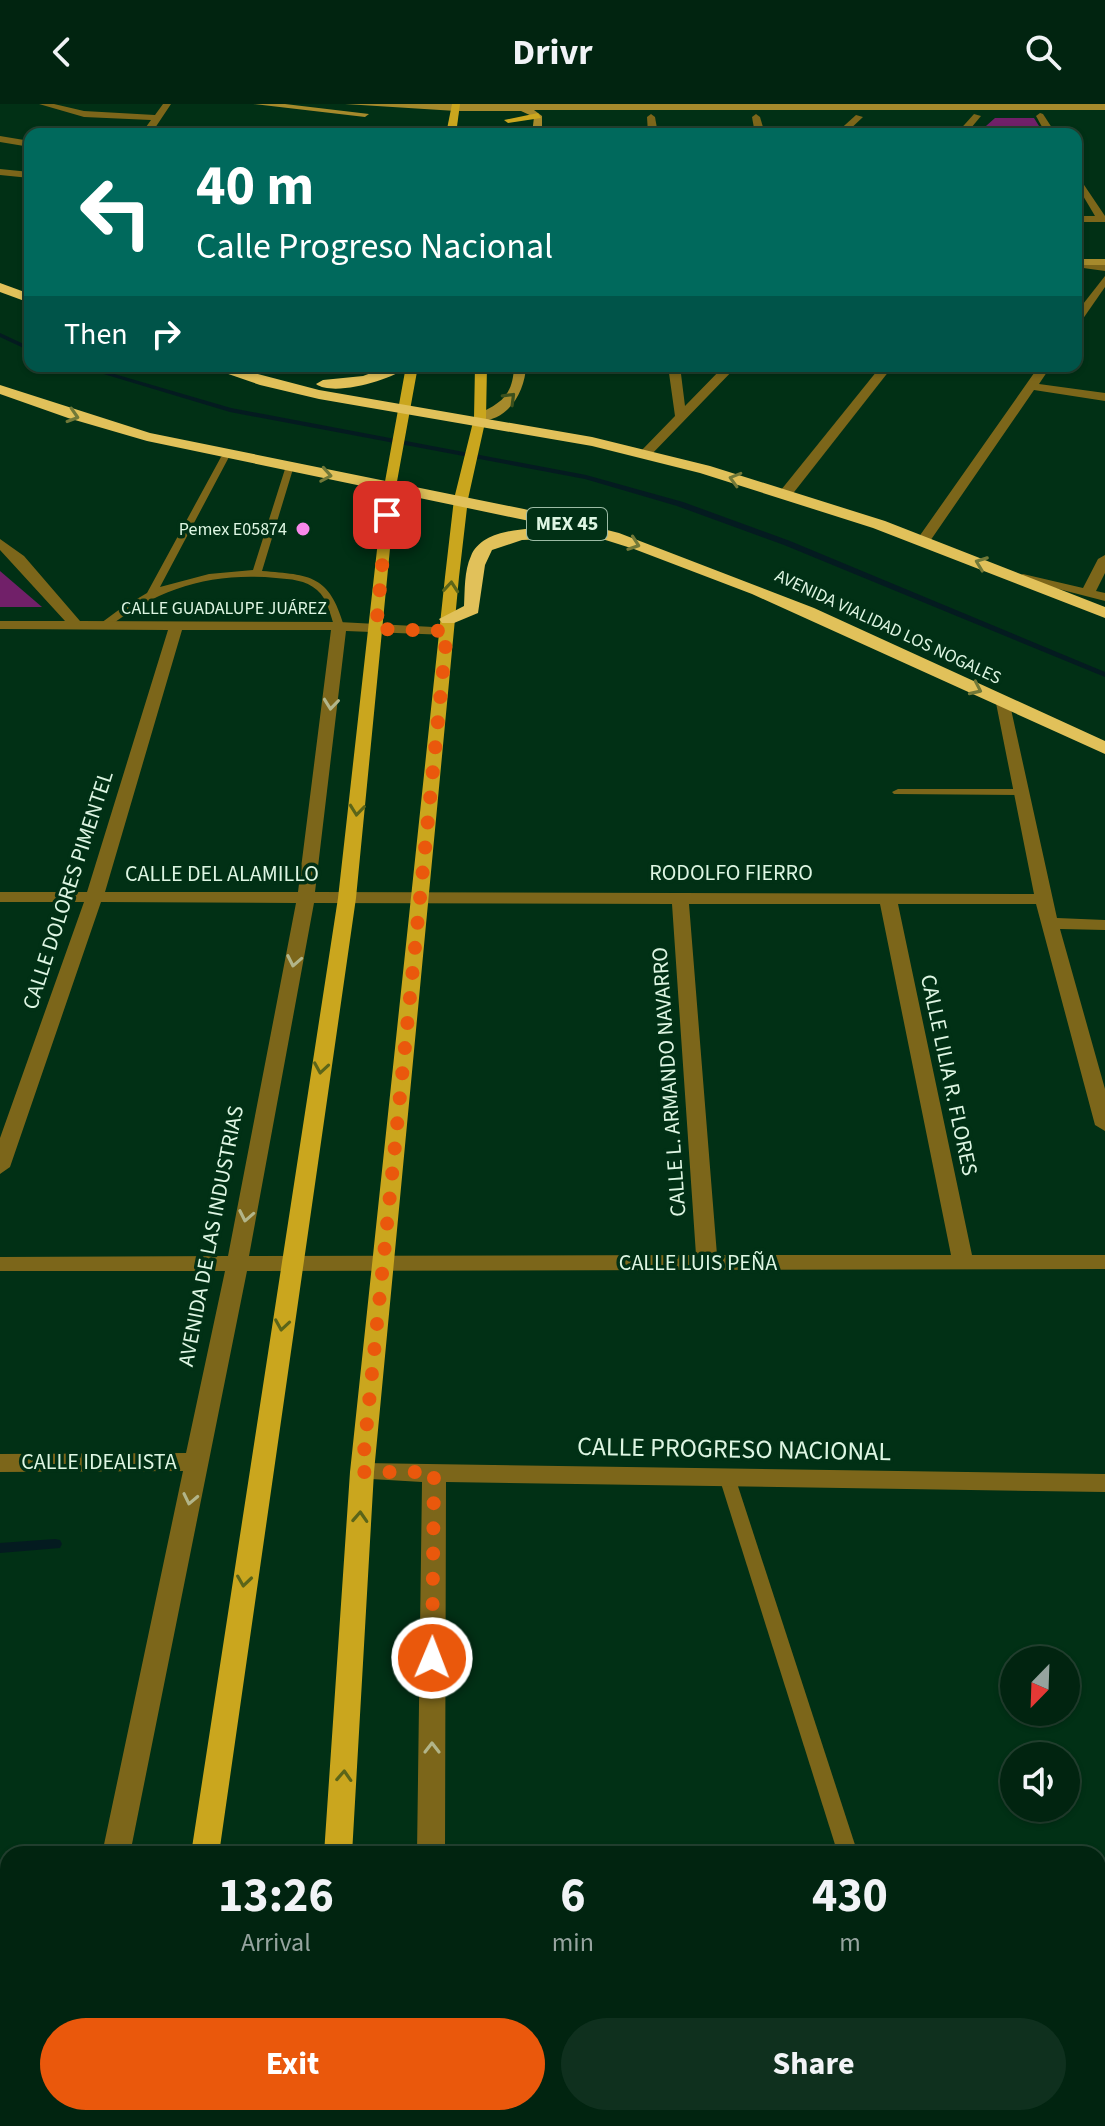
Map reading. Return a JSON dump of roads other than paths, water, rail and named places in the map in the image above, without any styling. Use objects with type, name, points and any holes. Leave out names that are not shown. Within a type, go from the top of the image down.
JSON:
[{"type":"highway","points":[[0,287],[24,297]]},
{"type":"highway","points":[[235,372],[405,410],[480,420],[645,454],[786,493],[1023,578],[1105,613]]},
{"type":"highway","points":[[278,383],[349,384],[390,372]]},
{"type":"highway","name":"AVENIDA VIALIDAD LOS NOGALES","points":[[0,389],[91,422],[225,457],[461,499],[602,533],[800,605],[1105,748]]},
{"type":"highway","points":[[448,625],[472,609],[480,554],[486,548],[522,535],[602,533]]},
{"type":"main road","points":[[506,128],[515,106]]},
{"type":"main road","points":[[508,120],[538,116]]},
{"type":"main road","points":[[206,1846],[347,898],[390,487],[411,372]]},
{"type":"main road","points":[[339,1846],[362,1472],[381,1265],[461,499],[480,420],[481,372]]},
{"type":"street","points":[[43,104],[84,114],[155,118]]},
{"type":"street","points":[[149,128],[167,104]]},
{"type":"street","points":[[257,104],[371,115],[515,106],[1105,107]]},
{"type":"street","points":[[349,104],[455,110]]},
{"type":"street","points":[[515,106],[538,116],[1105,116]]},
{"type":"street","points":[[537,128],[538,116]]},
{"type":"street","points":[[966,128],[977,116]]},
{"type":"street","points":[[1040,116],[1047,128]]},
{"type":"street","points":[[651,117],[652,128]]},
{"type":"street","points":[[756,117],[759,128]]},
{"type":"street","points":[[847,128],[859,117]]},
{"type":"street","points":[[0,139],[24,143]]},
{"type":"street","points":[[0,172],[24,174]]},
{"type":"street","points":[[1082,186],[1103,219]]},
{"type":"street","points":[[1082,219],[1103,219]]},
{"type":"street","points":[[1082,256],[1105,256]]},
{"type":"street","points":[[1082,263],[1105,265]]},
{"type":"street","points":[[1082,312],[1105,279]]},
{"type":"street","points":[[480,420],[516,396],[521,387],[520,372]]},
{"type":"street","points":[[675,372],[681,417]]},
{"type":"street","points":[[645,454],[725,372]]},
{"type":"street","points":[[786,493],[882,372]]},
{"type":"street","points":[[923,541],[1041,372]]},
{"type":"street","points":[[1031,386],[1105,397]]},
{"type":"street","points":[[0,543],[19,559],[76,625]]},
{"type":"street","points":[[1088,592],[1105,559]]},
{"type":"street","points":[[1023,578],[1105,597]]},
{"type":"street","name":"CALLE GUADALUPE JUÁREZ","points":[[0,625],[339,626],[376,629],[448,625]]},
{"type":"street","name":"CALLE DOLORES PIMENTEL","points":[[0,1167],[94,898],[176,626]]},
{"type":"street","name":"AVENIDA DE LAS INDUSTRIAS","points":[[118,1846],[237,1265],[306,898],[339,626]]},
{"type":"street","points":[[1004,703],[1043,899],[1096,1066],[1105,1125]]},
{"type":"street","name":"CALLE DEL ALAMILLO","points":[[0,897],[347,898]]},
{"type":"street","name":"CALLE L. ARMANDO NAVARRO","points":[[680,897],[707,1263]]},
{"type":"street","points":[[347,898],[419,898]]},
{"type":"street","name":"RODOLFO FIERRO","points":[[419,898],[1043,899]]},
{"type":"street","name":"CALLE LILIA R. FLORES","points":[[888,898],[963,1262]]},
{"type":"street","points":[[1049,923],[1105,925]]},
{"type":"street","name":"CALLE LUIS PEÑA","points":[[291,1264],[1105,1262]]},
{"type":"street","points":[[0,1264],[291,1264]]},
{"type":"street","name":"CALLE IDEALISTA","points":[[0,1463],[197,1462]]},
{"type":"street","name":"CALLE PROGRESO NACIONAL","points":[[362,1472],[1105,1483]]},
{"type":"street","points":[[431,1846],[434,1472]]},
{"type":"lane","points":[[152,593],[225,457]]},
{"type":"lane","points":[[257,572],[289,469]]},
{"type":"lane","points":[[105,625],[125,607],[152,593],[214,576],[257,572],[291,576],[320,587],[332,604],[339,626]]},
{"type":"lane","points":[[898,792],[1022,792]]},
{"type":"lane","points":[[727,1477],[845,1846]]},
{"type":"waterway","points":[[0,335],[24,346]]},
{"type":"waterway","points":[[100,372],[230,410],[586,477],[680,504],[787,543],[1105,675]]},
{"type":"waterway","points":[[0,1548],[55,1544]]},
{"type":"place","name":"Pemex E05874","points":[[303,529]]}]
